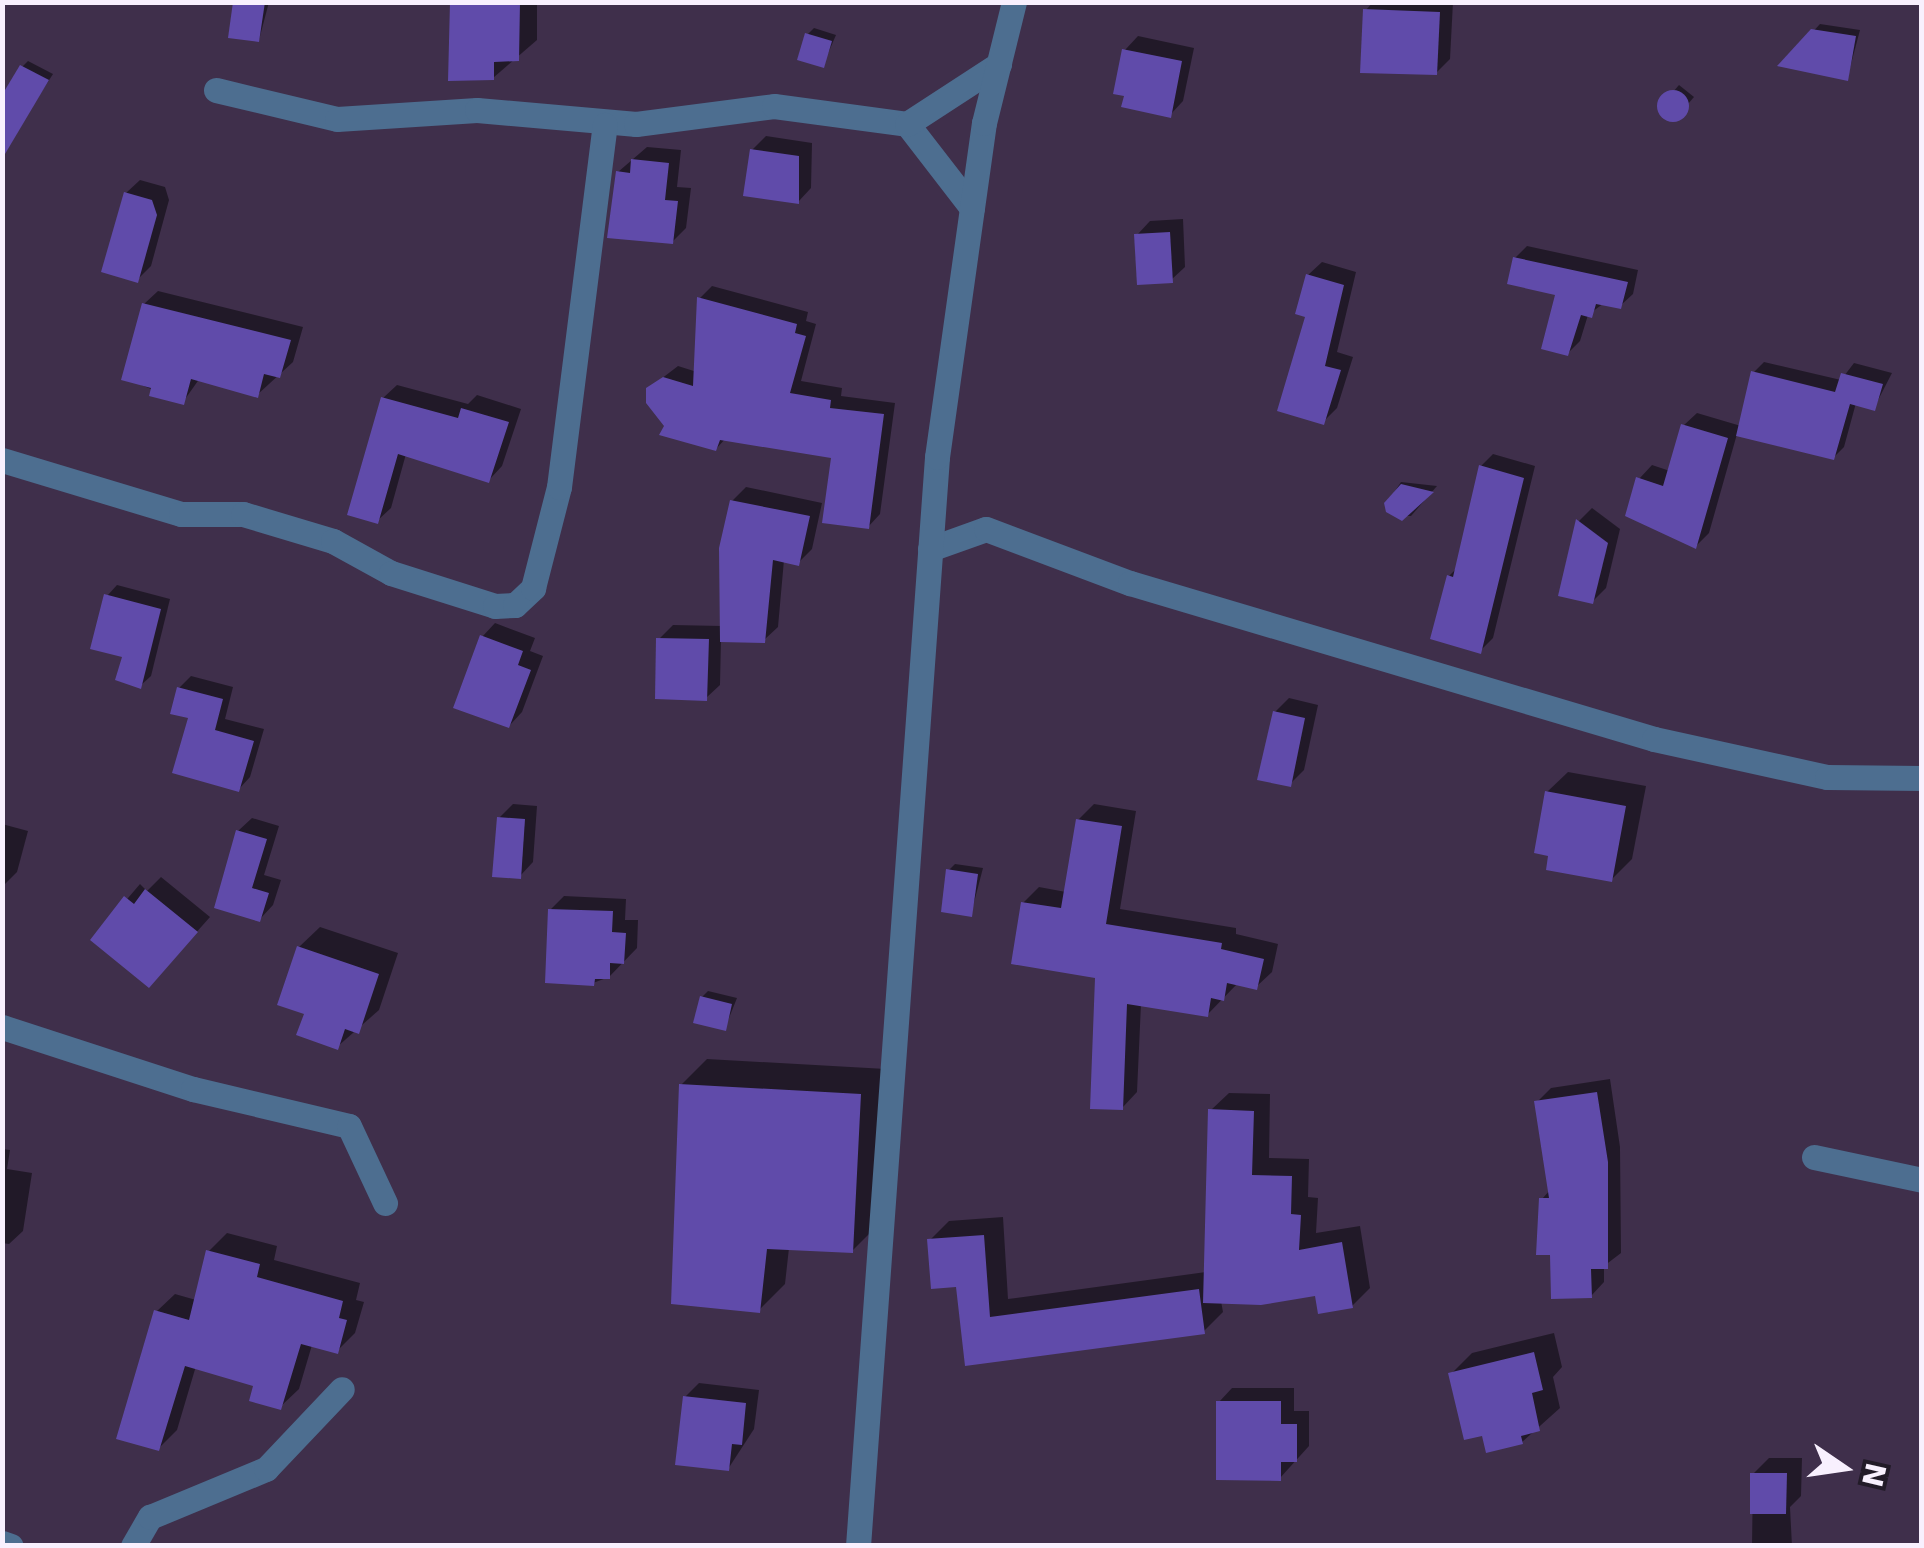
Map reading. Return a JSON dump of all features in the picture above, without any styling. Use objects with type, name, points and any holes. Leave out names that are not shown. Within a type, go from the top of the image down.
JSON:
[{"type":"street","points":[[858,1546],[930,549],[972,208],[1014,2]]},
{"type":"street","points":[[216,90],[337,118],[476,110],[605,125],[704,119],[774,106],[908,124],[999,64]]},
{"type":"street","points":[[908,124],[972,208]]},
{"type":"street","points":[[2,460],[180,514],[243,514],[332,540],[391,574],[495,606],[515,604],[533,588],[559,487],[605,125]]},
{"type":"street","points":[[930,549],[986,529],[1130,583],[1654,739],[1828,778],[1922,778]]},
{"type":"street","points":[[2,1027],[193,1089],[349,1126],[385,1204]]},
{"type":"street","points":[[1814,1157],[1922,1180]]},
{"type":"street","points":[[133,1546],[150,1517],[266,1469],[342,1389]]},
{"type":"street","points":[[2,1543],[10,1546]]},
{"type":"building","points":[[233,2],[265,2],[259,42],[228,38]]},
{"type":"building","points":[[450,2],[520,2],[519,61],[494,62],[494,80],[448,81]]},
{"type":"building","points":[[1363,9],[1440,12],[1437,75],[1360,73]]},
{"type":"building","points":[[1811,29],[1856,36],[1848,81],[1777,66]]},
{"type":"building","points":[[805,33],[832,41],[824,68],[797,60]]},
{"type":"building","points":[[1122,49],[1182,61],[1171,118],[1121,107],[1124,96],[1113,94]]},
{"type":"building","points":[[20,65],[49,80],[2,159],[2,95]]},
{"type":"building","points":[[1673,90],[1685,94],[1689,106],[1685,118],[1673,122],[1661,118],[1657,106],[1661,94]]},
{"type":"building","points":[[750,149],[799,156],[799,204],[743,196]]},
{"type":"building","points":[[631,159],[669,163],[665,200],[678,201],[673,244],[607,238],[616,171],[630,173]]},
{"type":"building","points":[[124,192],[152,200],[157,215],[138,283],[101,272]]},
{"type":"building","points":[[1170,232],[1173,283],[1137,285],[1134,234]]},
{"type":"building","points":[[1513,257],[1628,282],[1621,309],[1596,304],[1592,318],[1581,315],[1568,356],[1541,349],[1555,295],[1507,284]]},
{"type":"building","points":[[1306,274],[1344,285],[1325,366],[1341,370],[1324,425],[1277,411],[1305,317],[1295,314]]},
{"type":"building","points":[[697,297],[797,324],[795,333],[806,336],[790,393],[831,400],[830,408],[884,414],[869,529],[822,523],[831,458],[720,440],[716,451],[659,435],[664,426],[646,403],[646,388],[663,377],[693,386]]},
{"type":"building","points":[[142,303],[291,340],[280,378],[264,374],[258,398],[191,379],[184,405],[149,396],[151,388],[121,380]]},
{"type":"building","points":[[1751,371],[1835,392],[1841,373],[1883,384],[1875,411],[1850,404],[1834,460],[1736,436]]},
{"type":"building","points":[[381,397],[458,418],[461,408],[509,422],[489,483],[398,454],[378,524],[347,515]]},
{"type":"building","points":[[1681,424],[1728,438],[1696,549],[1625,516],[1636,477],[1663,486]]},
{"type":"building","points":[[1479,465],[1524,478],[1481,654],[1430,639],[1447,575],[1453,577]]},
{"type":"building","points":[[1401,484],[1434,492],[1402,521],[1386,512],[1384,503]]},
{"type":"building","points":[[730,500],[810,516],[799,566],[773,560],[765,643],[720,642],[719,548]]},
{"type":"building","points":[[1576,519],[1608,543],[1593,604],[1558,596]]},
{"type":"building","points":[[104,594],[161,609],[141,689],[115,680],[122,657],[90,649]]},
{"type":"building","points":[[480,635],[523,651],[518,665],[531,670],[509,728],[453,708]]},
{"type":"building","points":[[656,638],[709,639],[707,701],[655,699]]},
{"type":"building","points":[[177,687],[223,699],[215,730],[254,741],[239,792],[172,773],[188,718],[170,714]]},
{"type":"building","points":[[1273,711],[1305,718],[1291,787],[1257,780]]},
{"type":"building","points":[[1545,791],[1626,806],[1612,882],[1546,870],[1548,856],[1534,853]]},
{"type":"building","points":[[497,817],[525,819],[521,879],[492,877]]},
{"type":"building","points":[[1076,819],[1122,826],[1106,924],[1222,943],[1221,949],[1264,959],[1257,990],[1227,983],[1224,1001],[1211,998],[1208,1017],[1127,1004],[1123,1110],[1090,1109],[1095,978],[1011,964],[1021,902],[1061,908]]},
{"type":"building","points":[[236,830],[267,839],[252,888],[269,893],[260,922],[214,908]]},
{"type":"building","points":[[946,869],[978,874],[972,917],[941,912]]},
{"type":"building","points":[[145,889],[198,932],[149,988],[90,940],[124,896],[134,904]]},
{"type":"building","points":[[548,909],[613,911],[612,932],[626,933],[624,964],[610,963],[610,979],[595,979],[594,986],[545,983]]},
{"type":"building","points":[[297,946],[379,974],[359,1034],[345,1029],[338,1050],[296,1035],[304,1014],[277,1005]]},
{"type":"building","points":[[700,996],[732,1004],[726,1031],[693,1023]]},
{"type":"building","points":[[679,1084],[861,1094],[853,1253],[767,1249],[760,1313],[671,1304]]},
{"type":"building","points":[[1597,1092],[1608,1162],[1608,1269],[1591,1269],[1592,1298],[1551,1299],[1550,1255],[1536,1255],[1539,1198],[1549,1198],[1534,1101]]},
{"type":"building","points":[[1208,1109],[1254,1111],[1252,1175],[1292,1176],[1291,1214],[1301,1215],[1299,1250],[1342,1242],[1353,1308],[1318,1314],[1315,1296],[1261,1305],[1203,1303]]},
{"type":"building","points":[[984,1235],[990,1317],[1199,1289],[1205,1334],[965,1366],[956,1287],[931,1289],[927,1239]]},
{"type":"building","points":[[206,1250],[260,1264],[257,1277],[343,1301],[339,1318],[347,1320],[338,1354],[301,1344],[281,1410],[249,1401],[253,1386],[185,1366],[159,1451],[116,1439],[154,1310],[189,1320]]},
{"type":"building","points":[[1534,1352],[1543,1390],[1532,1393],[1540,1431],[1521,1436],[1523,1444],[1486,1453],[1482,1436],[1464,1440],[1448,1373]]},
{"type":"building","points":[[683,1396],[746,1403],[742,1445],[732,1444],[729,1471],[675,1465]]},
{"type":"building","points":[[1216,1401],[1281,1401],[1281,1424],[1297,1424],[1297,1462],[1281,1462],[1281,1481],[1216,1480]]},
{"type":"building","points":[[1750,1473],[1787,1473],[1786,1514],[1750,1514]]}]
